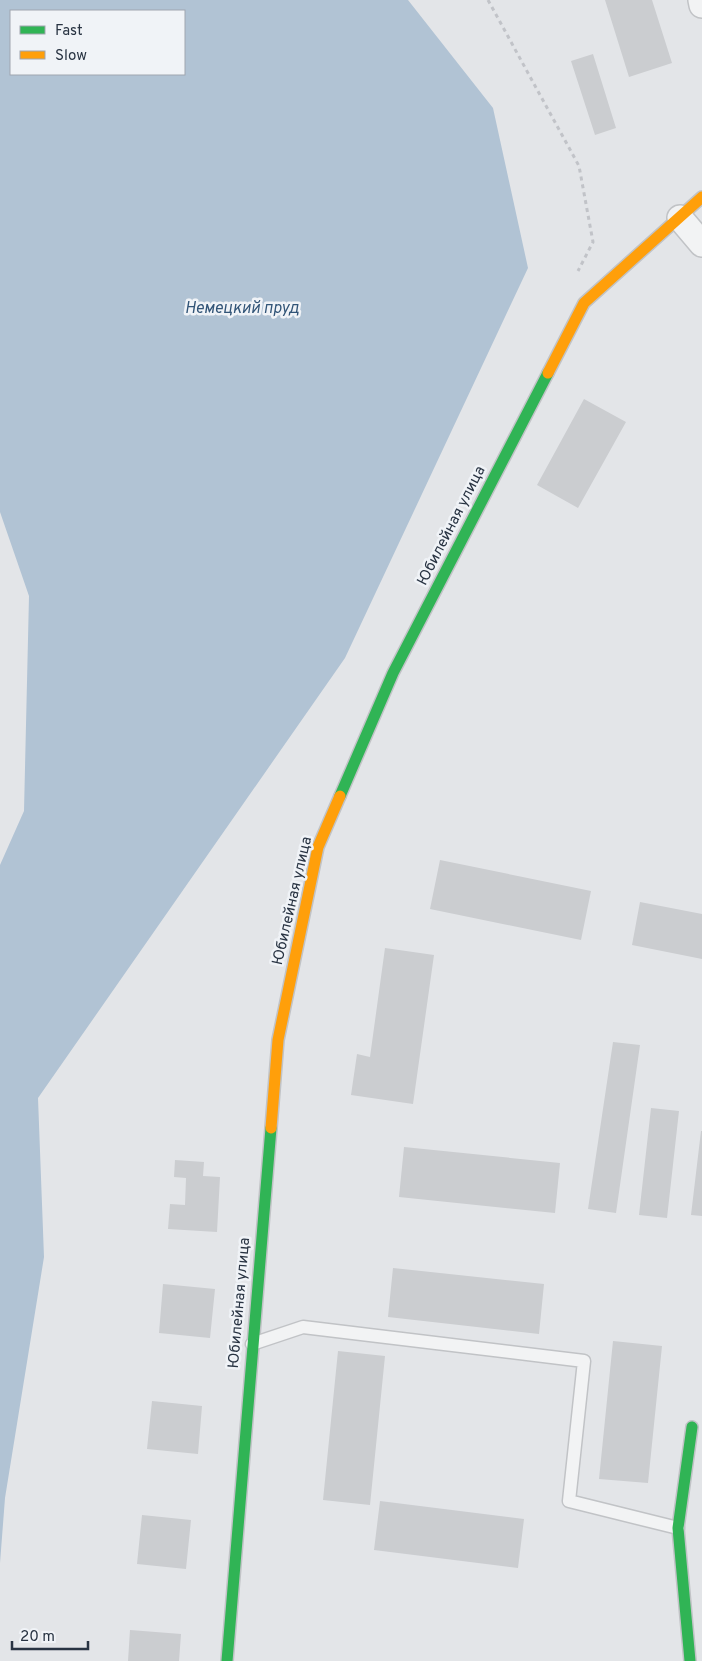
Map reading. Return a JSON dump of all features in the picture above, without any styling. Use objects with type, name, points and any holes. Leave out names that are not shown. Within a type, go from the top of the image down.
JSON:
[{"type":"street","points":[[700,0],[702,4]]},
{"type":"street","name":"Юбилейная улица","points":[[227,1661],[278,1040],[318,847],[393,673],[584,303],[702,197]]},
{"type":"street","points":[[680,218],[702,244]]},
{"type":"street","points":[[690,1661],[678,1528],[697,1425]]},
{"type":"lane","points":[[252,1344],[304,1327],[584,1361],[569,1501],[678,1528]]},
{"type":"path","points":[[488,0],[579,166],[593,242],[575,277]]},
{"type":"water","name":"Немецкий пруд","points":[[0,0],[408,0],[493,108],[528,268],[345,658],[38,1098],[44,1257],[5,1498],[0,1563],[0,865],[24,811],[29,596],[0,512]]},
{"type":"building","points":[[605,0],[652,0],[672,63],[629,77]]},
{"type":"building","points":[[593,54],[616,128],[595,135],[571,61]]},
{"type":"building","points":[[584,399],[626,422],[578,508],[537,485]]},
{"type":"building","points":[[440,860],[591,891],[581,940],[430,909]]},
{"type":"building","points":[[640,902],[702,914],[702,959],[632,945]]},
{"type":"building","points":[[385,948],[434,955],[413,1104],[351,1095],[357,1054],[370,1057]]},
{"type":"building","points":[[613,1042],[640,1045],[616,1213],[588,1209]]},
{"type":"building","points":[[651,1108],[679,1111],[667,1218],[639,1215]]},
{"type":"building","points":[[702,1131],[702,1216],[691,1215]]},
{"type":"building","points":[[404,1147],[560,1163],[555,1213],[399,1197]]},
{"type":"building","points":[[175,1160],[204,1162],[203,1176],[220,1177],[217,1232],[168,1229],[170,1204],[185,1205],[186,1178],[174,1177]]},
{"type":"building","points":[[393,1268],[544,1284],[539,1334],[388,1317]]},
{"type":"building","points":[[163,1284],[215,1289],[210,1338],[159,1333]]},
{"type":"building","points":[[613,1341],[662,1346],[648,1483],[599,1479]]},
{"type":"building","points":[[338,1351],[385,1356],[370,1505],[323,1500]]},
{"type":"building","points":[[152,1401],[202,1406],[198,1454],[147,1449]]},
{"type":"building","points":[[380,1501],[524,1519],[518,1568],[374,1550]]},
{"type":"building","points":[[142,1515],[191,1520],[186,1569],[137,1564]]},
{"type":"building","points":[[130,1630],[181,1634],[179,1661],[128,1661]]},
{"type":"traffic: fast","points":[[340,796],[393,673],[548,373]]},
{"type":"traffic: fast","points":[[227,1661],[271,1128]]},
{"type":"traffic: fast","points":[[690,1661],[678,1528],[692,1427]]},
{"type":"traffic: slow","points":[[548,373],[584,303],[702,197]]},
{"type":"traffic: slow","points":[[271,1128],[278,1040],[318,847],[340,796]]}]
